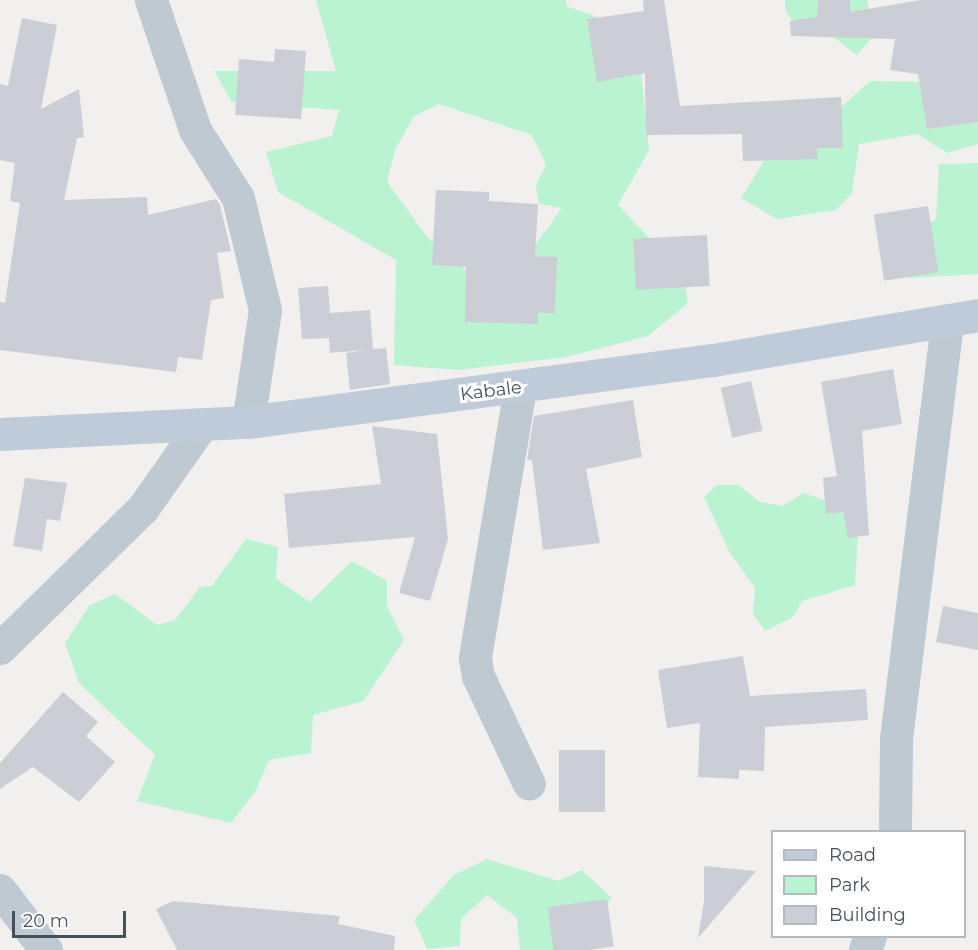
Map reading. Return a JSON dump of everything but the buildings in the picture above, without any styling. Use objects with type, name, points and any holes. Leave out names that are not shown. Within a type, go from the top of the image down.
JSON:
[{"type":"street","points":[[151,0],[195,130],[238,198],[266,310],[248,422]]},
{"type":"street","points":[[895,830],[896,738],[932,477],[963,317]]},
{"type":"street","name":"Kabale","points":[[0,434],[200,427],[248,422],[520,388],[963,317]]},
{"type":"street","points":[[520,388],[475,658],[478,676],[529,784]]},
{"type":"street","points":[[0,648],[143,508],[200,427]]},
{"type":"street","points":[[0,890],[46,950]]},
{"type":"green space","points":[[316,0],[566,0],[566,6],[637,31],[649,150],[618,205],[683,274],[688,303],[648,336],[566,357],[458,370],[394,365],[396,260],[278,192],[266,152],[332,136],[339,110],[232,102],[214,71],[336,71]],"holes":[[[439,104],[532,135],[546,165],[536,185],[539,204],[562,208],[535,245],[471,274],[428,238],[387,182],[395,150],[414,116]]]},
{"type":"green space","points":[[785,0],[867,0],[874,35],[857,55],[820,27],[796,27],[785,9]]},
{"type":"green space","points":[[870,81],[934,82],[978,117],[978,144],[947,153],[917,134],[859,144],[852,193],[836,210],[777,219],[741,198],[771,150],[837,111]]},
{"type":"green space","points":[[978,163],[978,274],[908,278],[894,270],[901,232],[936,220],[939,164]]},
{"type":"green space","points":[[717,485],[738,485],[760,502],[783,506],[804,493],[835,504],[858,531],[855,585],[802,601],[793,617],[765,631],[753,614],[755,588],[729,551],[704,497]]},
{"type":"green space","points":[[246,539],[278,547],[276,579],[310,602],[352,561],[387,581],[387,606],[404,640],[363,701],[313,715],[311,753],[269,760],[255,792],[231,823],[137,801],[155,755],[79,683],[65,643],[90,605],[115,594],[157,625],[175,620],[200,587],[212,586]]},
{"type":"green space","points":[[487,859],[558,881],[582,870],[611,897],[593,936],[577,950],[520,950],[517,918],[487,895],[461,919],[460,946],[427,949],[414,920],[454,875]]}]
